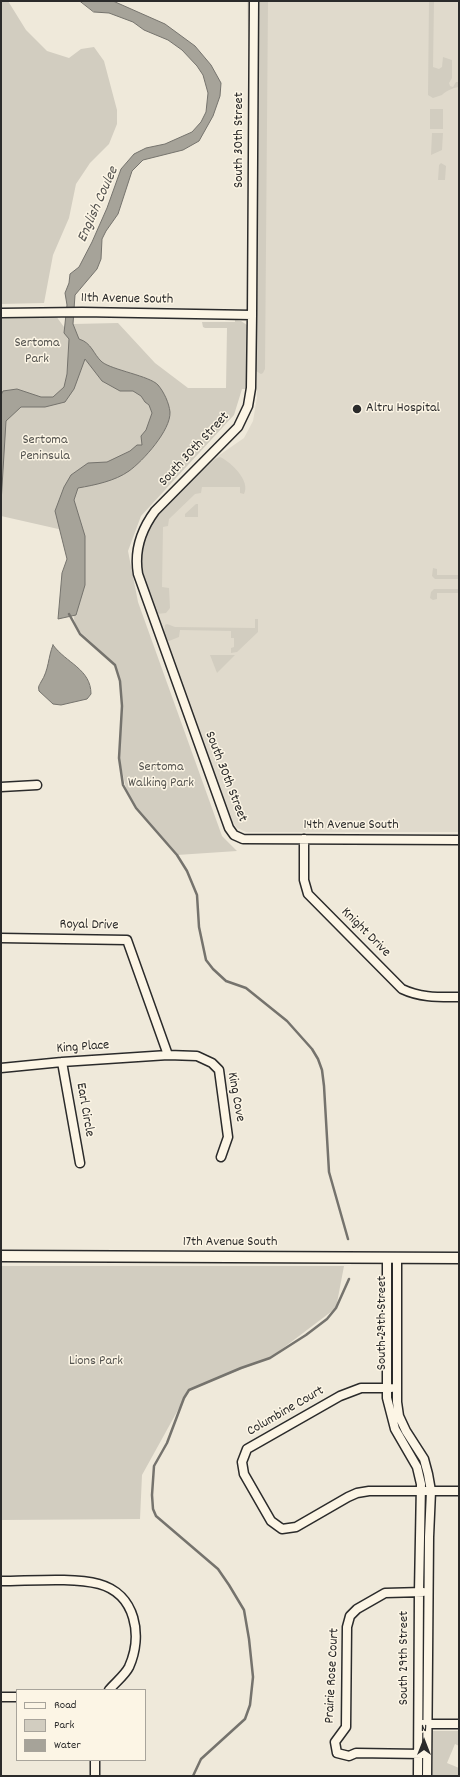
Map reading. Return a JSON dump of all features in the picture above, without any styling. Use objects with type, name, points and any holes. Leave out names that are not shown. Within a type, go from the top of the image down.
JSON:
[{"type":"street","name":"South 30th Street","points":[[243,838],[234,835],[229,828],[140,580],[137,561],[140,539],[154,511],[238,427],[248,406],[251,388],[254,1]]},
{"type":"street","name":"11th Avenue South","points":[[1,313],[82,312],[252,315]]},
{"type":"street","points":[[1,787],[37,785]]},
{"type":"street","name":"14th Avenue South","points":[[243,838],[459,840]]},
{"type":"street","name":"Knight Drive","points":[[304,839],[304,880],[308,894],[402,989],[415,995],[429,997],[459,997]]},
{"type":"street","name":"Royal Drive","points":[[1,938],[127,940],[168,1055]]},
{"type":"street","name":"King Place","points":[[1,1068],[62,1062],[168,1055]]},
{"type":"street","name":"King Cove","points":[[168,1055],[197,1056],[212,1063],[219,1070],[228,1136],[221,1157]]},
{"type":"street","name":"Earl Circle","points":[[62,1062],[80,1163]]},
{"type":"street","name":"17th Avenue South","points":[[1,1256],[459,1258]]},
{"type":"street","name":"South 29th Street","points":[[392,1258],[387,1388],[388,1404],[391,1419],[398,1437],[420,1475],[421,1491],[418,1776]]},
{"type":"street","name":"South 29th Street","points":[[392,1258],[396,1388],[399,1416],[424,1460],[431,1491],[428,1592],[427,1776]]},
{"type":"street","name":"Columbine Court","points":[[387,1388],[361,1388],[340,1396],[247,1449],[242,1462],[244,1474],[271,1521],[282,1528],[296,1527],[358,1493],[370,1491],[421,1491]]},
{"type":"street","name":"South 29th Street","points":[[387,1388],[396,1388]]},
{"type":"street","points":[[421,1491],[459,1491]]},
{"type":"street","points":[[1,1581],[86,1581],[100,1584],[120,1596],[131,1610],[136,1626],[136,1640],[134,1654],[128,1668],[110,1689]]},
{"type":"street","name":"South 29th Street","points":[[419,1592],[428,1592]]},
{"type":"street","name":"Prairie Rose Court","points":[[418,1754],[356,1753],[349,1756],[337,1753],[335,1742],[346,1728],[347,1627],[350,1616],[357,1609],[385,1593],[419,1592]]},
{"type":"street","points":[[1,1697],[16,1697]]},
{"type":"street","name":"South 29th Street","points":[[418,1724],[427,1724]]},
{"type":"street","points":[[427,1724],[459,1724]]},
{"type":"street","points":[[418,1754],[427,1754]]},
{"type":"street","points":[[95,1761],[95,1776]]},
{"type":"shaded area","name":"Altru Hospital","points":[[247,1],[459,1],[459,832],[246,832],[237,828],[232,821],[221,794],[144,577],[141,564],[143,546],[163,509],[218,456],[244,438],[253,421],[257,397]]},
{"type":"green space","points":[[1,1],[8,1],[26,30],[47,51],[69,58],[81,49],[94,47],[104,61],[117,110],[117,124],[109,144],[90,163],[76,184],[69,218],[53,255],[44,303],[1,304]]},
{"type":"green space","points":[[257,1],[268,1],[265,369],[261,374],[256,371],[255,366]]},
{"type":"green space","points":[[429,1],[434,1],[433,67],[439,69],[442,67],[443,57],[452,60],[452,78],[449,83],[450,86],[453,87],[456,82],[459,82],[459,87],[433,98],[428,95]]},
{"type":"green space","points":[[430,109],[443,109],[443,129],[430,129]]},
{"type":"green space","points":[[432,133],[443,133],[442,150],[431,155]]},
{"type":"green space","points":[[441,163],[446,166],[445,180],[438,180],[439,165]]},
{"type":"green space","points":[[53,312],[75,342],[73,324],[118,323],[155,363],[188,388],[226,388],[227,328],[205,328],[203,327],[202,322],[235,322],[235,320],[241,321],[247,325],[247,389],[242,389],[234,415],[141,516],[128,551],[138,602],[222,836],[237,851],[177,855],[134,805],[126,788],[119,758],[122,706],[120,681],[115,664],[76,628],[67,586],[76,533],[1,516],[1,313]]},
{"type":"green space","points":[[220,457],[239,472],[245,483],[244,494],[240,493],[240,487],[202,487],[201,493],[195,494],[169,519],[168,526],[163,527],[162,587],[169,588],[170,608],[166,613],[157,614],[146,585],[142,567],[142,550],[147,535],[165,506],[215,459]]},
{"type":"green space","points":[[196,504],[198,504],[198,517],[185,517],[185,514]]},
{"type":"green space","points":[[433,568],[437,569],[437,575],[459,575],[459,579],[435,579],[432,576]]},
{"type":"green space","points":[[434,589],[459,589],[459,593],[437,593],[437,599],[433,600],[430,598],[431,592]]},
{"type":"green space","points":[[255,619],[258,619],[258,632],[237,652],[231,653],[231,648],[234,647],[234,638],[231,638],[231,631],[180,630],[179,637],[169,641],[166,639],[164,632],[165,625],[167,624],[175,627],[255,628]]},
{"type":"green space","points":[[210,655],[235,655],[217,673]]},
{"type":"green space","name":"Lions Park","points":[[1,1266],[344,1266],[336,1308],[270,1358],[189,1390],[142,1475],[140,1519],[1,1520]]},
{"type":"green space","points":[[430,1731],[459,1731],[459,1746],[455,1744],[447,1763],[459,1768],[459,1776],[430,1776]]},
{"type":"water","points":[[80,1],[113,1],[165,24],[195,46],[211,65],[221,83],[220,96],[213,116],[199,141],[183,150],[143,160],[132,171],[118,214],[102,239],[101,259],[97,269],[75,295],[73,324],[79,339],[87,343],[99,359],[107,365],[147,379],[158,385],[166,398],[170,412],[166,427],[161,436],[148,453],[129,471],[111,480],[78,488],[74,500],[85,536],[85,585],[76,615],[58,619],[62,573],[67,559],[55,511],[64,487],[71,475],[88,463],[107,462],[130,451],[137,445],[142,445],[141,436],[146,430],[152,413],[149,405],[141,396],[133,391],[120,391],[102,381],[85,359],[74,389],[65,402],[45,407],[21,407],[6,421],[1,503],[1,395],[3,391],[17,389],[41,397],[53,397],[64,387],[67,374],[69,339],[64,333],[67,305],[65,293],[69,283],[70,274],[79,267],[92,242],[107,208],[121,169],[134,154],[146,148],[165,144],[192,132],[201,122],[206,112],[208,93],[203,75],[182,50],[168,40],[144,30],[133,22],[109,13],[94,12]]},
{"type":"water","points":[[53,645],[87,678],[90,685],[91,694],[87,699],[61,705],[53,704],[39,691],[39,686],[46,673]]},
{"type":"waterway","points":[[69,614],[80,634],[115,665],[120,681],[122,706],[119,758],[123,785],[136,808],[177,855],[187,871],[197,895],[199,927],[206,960],[226,981],[246,988],[287,1021],[312,1049],[318,1059],[322,1070],[324,1086],[329,1172],[348,1239]]},
{"type":"waterway","points":[[193,1776],[201,1759],[245,1719],[250,1705],[253,1677],[249,1639],[244,1610],[218,1569],[156,1516],[153,1509],[152,1495],[154,1466],[167,1443],[184,1398],[189,1390],[241,1368],[270,1358],[306,1335],[327,1319],[336,1308],[349,1279]]},
{"type":"place","name":"Altru Hospital","points":[[357,409]]},
{"type":"water label","name":"English Coulee","points":[[99,205]]},
{"type":"park label","name":"Sertoma Park","points":[[37,352]]},
{"type":"park label","name":"Sertoma Peninsula","points":[[45,450]]},
{"type":"park label","name":"Sertoma Walking Park","points":[[161,776]]}]
